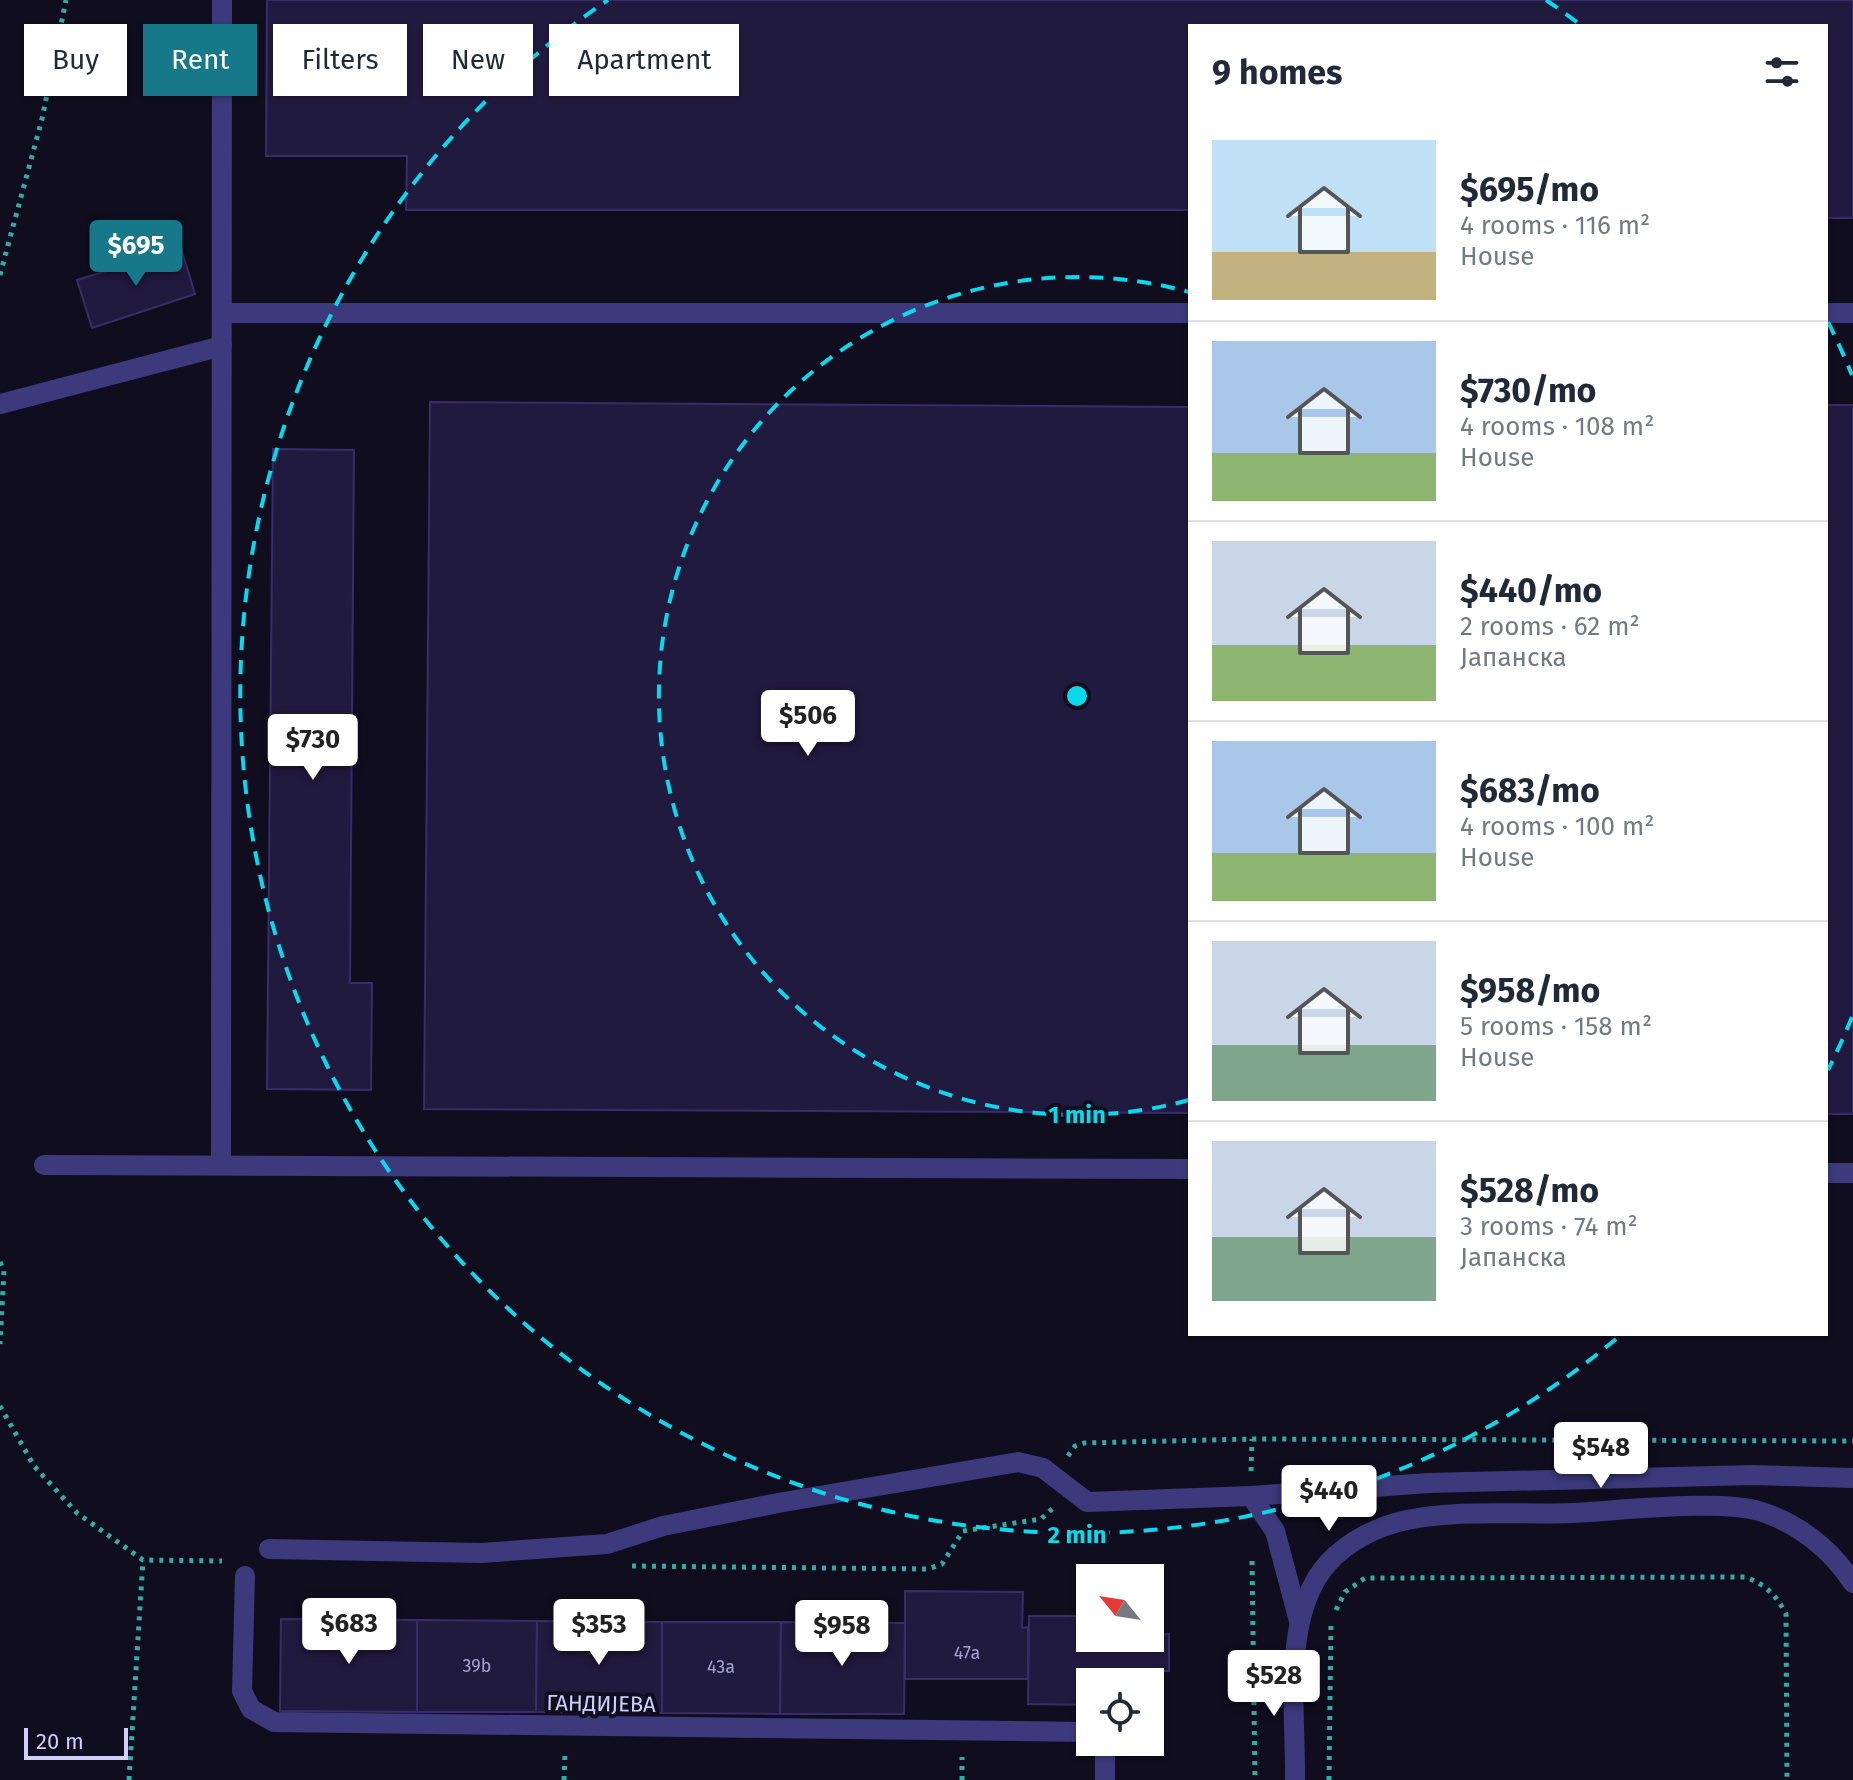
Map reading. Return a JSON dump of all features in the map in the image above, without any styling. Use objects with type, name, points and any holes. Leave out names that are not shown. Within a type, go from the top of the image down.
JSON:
[{"type":"street","points":[[221,1164],[222,0]]},
{"type":"street","points":[[222,313],[1188,313]]},
{"type":"street","points":[[1828,313],[1853,313]]},
{"type":"street","points":[[0,404],[222,346]]},
{"type":"street","points":[[44,1165],[1188,1169]]},
{"type":"street","points":[[1828,1173],[1853,1173]]},
{"type":"street","points":[[269,1549],[481,1553],[607,1544],[663,1526],[778,1503],[1018,1462],[1043,1468],[1087,1502],[1251,1496],[1428,1483],[1753,1475],[1853,1478]]},
{"type":"street","points":[[1744,1508],[1753,1475]]},
{"type":"street","points":[[1423,1518],[1428,1483]]},
{"type":"street","points":[[1251,1496],[1275,1531],[1299,1622]]},
{"type":"street","points":[[1294,1777],[1299,1622],[1310,1588],[1328,1562],[1352,1542],[1380,1528],[1423,1518],[1462,1515],[1744,1508],[1801,1531],[1827,1550],[1853,1583]]},
{"type":"street","name":"ГАНДИЈЕВА","points":[[241,1568],[242,1691],[251,1709],[274,1722],[1076,1732]]},
{"type":"street","points":[[1105,1756],[1105,1780]]},
{"type":"path","points":[[0,275],[42,119],[66,0]]},
{"type":"path","points":[[0,1262],[4,1271],[0,1344]]},
{"type":"path","points":[[0,1406],[34,1466],[77,1513],[143,1560],[241,1568]]},
{"type":"path","points":[[1251,1496],[1252,1439]]},
{"type":"path","points":[[616,1566],[928,1569],[942,1564],[963,1531],[1041,1519],[1048,1514],[1068,1456],[1075,1446],[1084,1443],[1252,1439],[1853,1441]]},
{"type":"path","points":[[1252,1559],[1255,1780]]},
{"type":"path","points":[[129,1780],[143,1560]]},
{"type":"path","points":[[1329,1780],[1331,1620],[1345,1592],[1365,1578],[1745,1577],[1758,1582],[1779,1601],[1786,1614],[1787,1780]]},
{"type":"building","points":[[267,0],[1853,0],[1853,218],[1828,218],[1828,24],[1188,24],[1188,210],[406,210],[407,156],[266,156]]},
{"type":"building","points":[[181,248],[195,294],[92,328],[77,280]]},
{"type":"building","points":[[430,402],[1188,407],[1188,1113],[424,1109]]},
{"type":"building","points":[[1828,405],[1853,405],[1853,1114],[1828,1114]]},
{"type":"building","points":[[273,449],[354,450],[350,983],[372,983],[371,1090],[267,1089]]},
{"type":"building","points":[[905,1591],[1023,1592],[1022,1628],[1028,1627],[1028,1679],[905,1679]]},
{"type":"building","points":[[1029,1616],[1076,1616],[1076,1652],[1164,1652],[1164,1634],[1169,1634],[1169,1671],[1164,1671],[1164,1668],[1076,1668],[1076,1705],[1028,1704]]},
{"type":"building","points":[[281,1619],[417,1620],[417,1712],[280,1711]]},
{"type":"building","points":[[417,1620],[537,1621],[536,1712],[417,1712]]},
{"type":"building","points":[[537,1621],[662,1622],[662,1713],[536,1712]]},
{"type":"building","points":[[662,1622],[781,1622],[780,1714],[662,1713]]},
{"type":"building","points":[[781,1622],[905,1623],[904,1714],[780,1714]]}]
